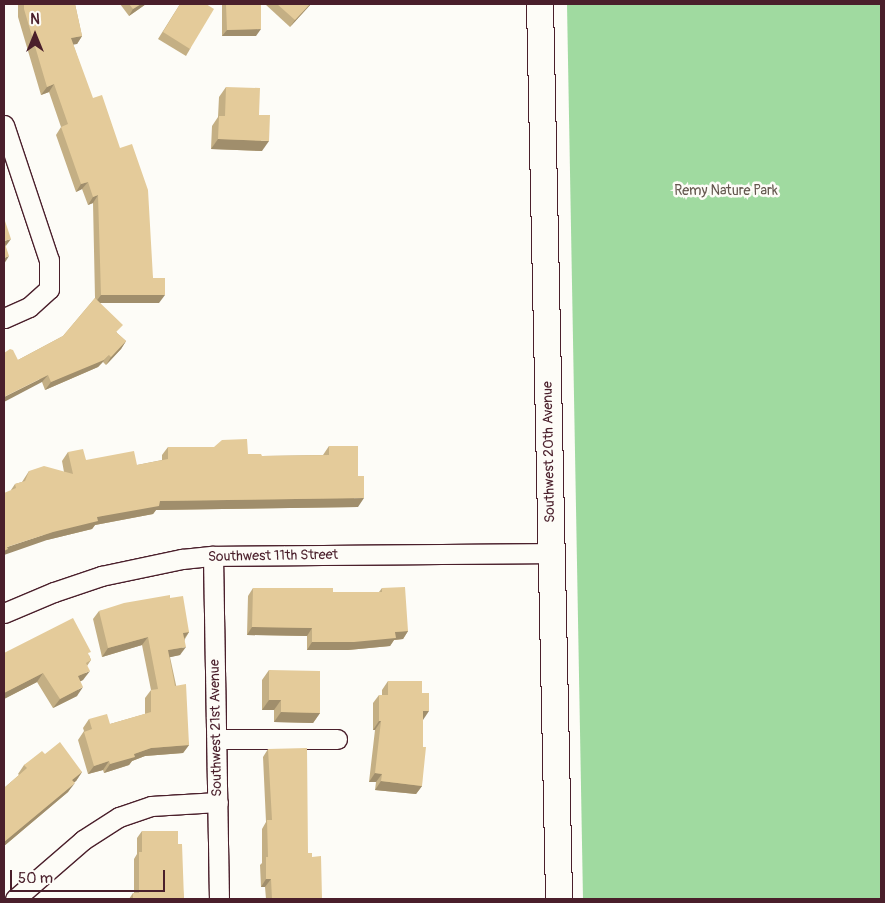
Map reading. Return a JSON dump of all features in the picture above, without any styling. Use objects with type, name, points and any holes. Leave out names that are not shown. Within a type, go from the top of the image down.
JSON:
[{"type":"street","name":"Southwest 20th Avenue","points":[[540,4],[559,899]]},
{"type":"street","points":[[4,125],[50,260],[49,289],[29,307],[4,318]]},
{"type":"street","name":"Southwest 11th Street","points":[[4,613],[54,592],[101,576],[138,566],[213,556],[551,553]]},
{"type":"street","name":"Southwest 21st Avenue","points":[[213,556],[218,899]]},
{"type":"street","points":[[217,739],[337,739]]},
{"type":"street","points":[[15,899],[82,840],[119,817],[151,806],[218,802]]},
{"type":"green space","name":"Remy Nature Park","points":[[567,4],[881,4],[881,899],[583,899]]},
{"type":"building","points":[[24,4],[75,4],[82,36],[71,38],[93,98],[102,95],[120,148],[132,144],[148,190],[153,278],[165,278],[165,295],[101,295],[98,195],[93,197],[88,182],[81,184],[61,127],[68,124],[54,84],[47,87]]},
{"type":"building","points":[[129,4],[141,4],[133,9]]},
{"type":"building","points":[[180,4],[206,4],[214,9],[190,49],[163,32]]},
{"type":"building","points":[[226,4],[261,4],[261,29],[227,30]]},
{"type":"building","points":[[277,4],[310,4],[295,20]]},
{"type":"building","points":[[226,87],[260,88],[259,115],[270,115],[269,141],[218,139],[219,116],[225,116]]},
{"type":"building","points":[[4,218],[11,239],[4,241]]},
{"type":"building","points":[[4,241],[9,256],[4,258]]},
{"type":"building","points":[[95,298],[123,325],[116,332],[126,341],[111,357],[109,355],[104,360],[51,382],[48,375],[4,397],[4,353],[10,349],[13,350],[18,360],[63,336]]},
{"type":"building","points":[[247,439],[248,454],[261,454],[262,456],[329,455],[329,446],[358,446],[358,476],[364,476],[364,498],[160,501],[159,506],[97,517],[98,521],[53,532],[7,547],[8,549],[4,551],[4,493],[16,488],[15,484],[25,481],[29,471],[44,466],[73,474],[68,452],[83,449],[86,460],[134,451],[137,465],[168,459],[168,447],[214,447],[222,440]]},
{"type":"building","points":[[405,587],[408,631],[395,632],[396,638],[354,642],[312,642],[312,628],[252,627],[253,588],[333,588],[333,592],[382,592],[382,588]]},
{"type":"building","points":[[170,595],[170,598],[183,596],[189,632],[183,633],[186,647],[168,650],[175,686],[186,684],[189,745],[151,748],[134,754],[135,757],[110,764],[109,761],[94,766],[84,732],[92,729],[89,719],[107,714],[110,724],[151,712],[151,690],[158,689],[148,637],[108,648],[99,611],[124,603]]},
{"type":"building","points":[[73,618],[91,652],[88,653],[91,660],[86,663],[90,671],[78,676],[83,687],[60,699],[43,673],[4,693],[4,653]]},
{"type":"building","points":[[269,670],[320,671],[320,713],[281,712],[281,700],[269,700]]},
{"type":"building","points":[[388,681],[422,681],[422,693],[429,693],[429,711],[423,711],[423,747],[426,747],[422,786],[381,781],[382,774],[375,773],[381,721],[379,721],[379,695],[388,695]]},
{"type":"building","points":[[60,742],[82,772],[72,780],[75,783],[4,842],[4,788],[27,768],[24,765],[42,751],[45,754]]},
{"type":"building","points":[[307,748],[308,853],[312,853],[312,857],[321,856],[322,898],[272,899],[271,879],[266,879],[266,857],[268,857],[267,820],[272,820],[268,749]]},
{"type":"building","points":[[142,831],[178,831],[178,844],[182,844],[184,899],[133,899],[133,893],[139,893],[139,852],[142,852]]}]
